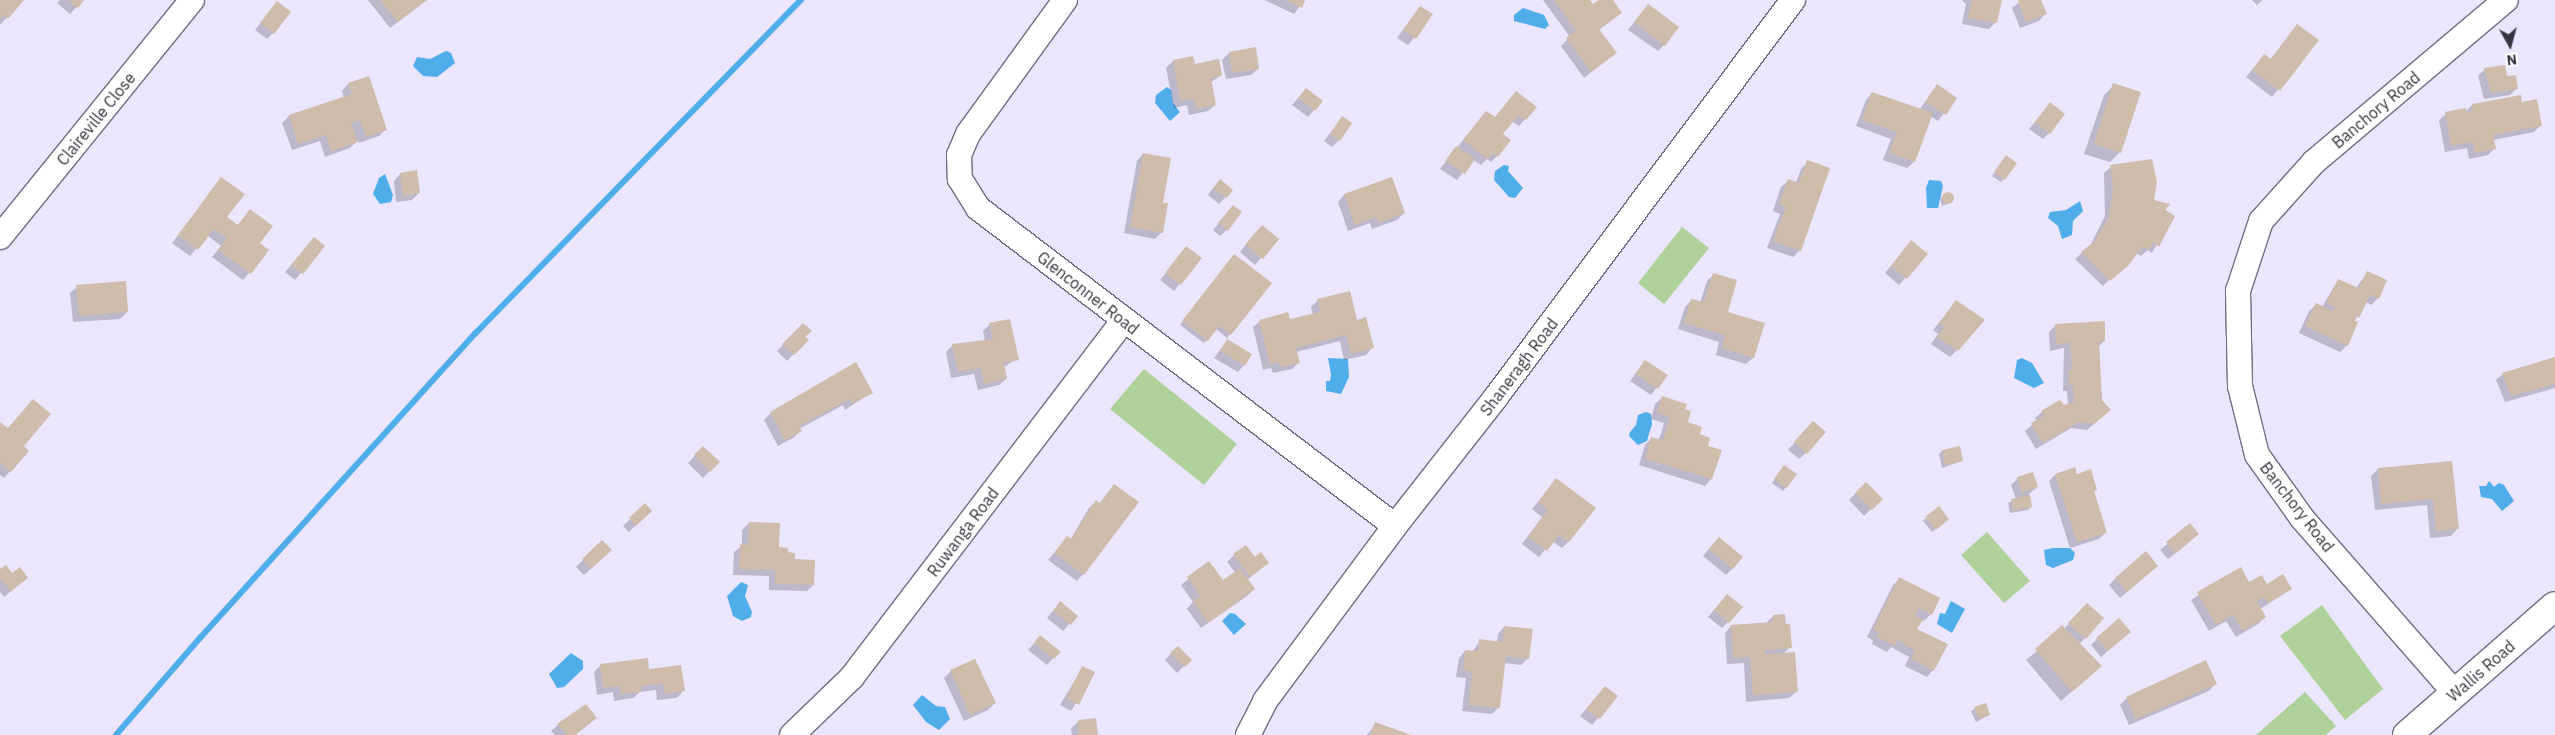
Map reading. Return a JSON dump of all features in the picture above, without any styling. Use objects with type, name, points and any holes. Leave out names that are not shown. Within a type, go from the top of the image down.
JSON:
[{"type":"street","name":"Claireville Close","points":[[0,237],[192,0]]},
{"type":"street","name":"Glenconner Road","points":[[1065,0],[968,134],[959,155],[960,180],[978,208],[1395,526]]},
{"type":"street","name":"Shaneragh Road","points":[[1248,735],[1265,701],[1395,526],[1502,390],[1793,0]]},
{"type":"street","name":"Banchory Road","points":[[2455,693],[2302,518],[2257,455],[2240,386],[2238,291],[2261,221],[2314,162],[2506,0]]},
{"type":"street","name":"Ruwanga Road","points":[[792,735],[852,677],[1124,321]]},
{"type":"street","name":"Wallis Road","points":[[2407,735],[2555,606]]},
{"type":"green space","points":[[1682,227],[1709,248],[1664,304],[1638,283]]},
{"type":"green space","points":[[1144,369],[1237,444],[1204,485],[1110,409]]},
{"type":"green space","points":[[1987,532],[2030,581],[2004,603],[1961,555]]},
{"type":"green space","points":[[2322,605],[2383,689],[2345,720],[2280,636]]},
{"type":"green space","points":[[2305,692],[2336,726],[2326,735],[2256,735]]},
{"type":"water","points":[[1523,8],[1544,15],[1549,25],[1545,29],[1514,21],[1514,15]]},
{"type":"water","points":[[446,51],[451,53],[455,63],[437,77],[423,76],[413,66],[417,57],[430,59]]},
{"type":"water","points":[[1167,87],[1171,90],[1173,103],[1180,112],[1170,121],[1155,103],[1156,95]]},
{"type":"water","points":[[1504,165],[1509,166],[1508,171],[1523,188],[1515,198],[1509,197],[1494,180],[1495,171]]},
{"type":"water","points":[[385,174],[393,195],[391,202],[380,204],[373,194],[379,178]]},
{"type":"water","points":[[1929,180],[1941,181],[1943,186],[1938,208],[1927,208],[1926,188]]},
{"type":"water","points":[[2080,201],[2083,211],[2073,221],[2072,235],[2062,239],[2058,226],[2048,218],[2050,212],[2066,210]]},
{"type":"water","points":[[1328,358],[1348,359],[1349,377],[1341,394],[1326,391],[1326,381],[1330,381],[1331,374]]},
{"type":"water","points":[[2022,358],[2032,363],[2044,383],[2034,388],[2014,378],[2017,360]]},
{"type":"water","points":[[1646,412],[1651,414],[1652,424],[1647,441],[1638,445],[1629,436],[1636,425],[1638,415]]},
{"type":"water","points":[[2489,481],[2494,487],[2499,483],[2504,485],[2514,501],[2502,511],[2492,499],[2481,497],[2479,486],[2486,486]]},
{"type":"water","points":[[2070,548],[2075,553],[2073,560],[2053,568],[2046,565],[2044,550]]},
{"type":"water","points":[[741,582],[748,585],[745,596],[752,612],[751,617],[742,621],[733,616],[727,596]]},
{"type":"water","points":[[1951,601],[1965,609],[1952,633],[1937,624],[1940,613],[1945,614]]},
{"type":"water","points":[[1230,613],[1235,614],[1246,624],[1234,635],[1222,621]]},
{"type":"water","points":[[571,653],[583,661],[583,669],[564,687],[557,688],[549,674]]},
{"type":"water","points":[[922,695],[936,706],[945,707],[950,719],[939,730],[926,722],[913,705]]},
{"type":"building","points":[[0,0],[24,0],[8,19],[3,15],[0,19]]},
{"type":"building","points":[[68,0],[84,0],[78,8]]},
{"type":"building","points":[[380,0],[427,0],[398,22]]},
{"type":"building","points":[[1286,0],[1305,0],[1302,8]]},
{"type":"building","points":[[1554,0],[1590,0],[1593,4],[1599,0],[1613,0],[1622,13],[1599,29],[1617,53],[1591,72],[1566,38],[1576,31]]},
{"type":"building","points":[[1972,0],[2002,0],[1997,23],[1968,18]]},
{"type":"building","points":[[2018,0],[2041,0],[2047,14],[2026,22]]},
{"type":"building","points":[[277,1],[291,12],[274,34],[260,23]]},
{"type":"building","points":[[1648,4],[1679,27],[1665,46],[1634,22]]},
{"type":"building","points":[[1420,6],[1433,14],[1416,39],[1403,30]]},
{"type":"building","points":[[2297,24],[2319,40],[2280,91],[2252,70],[2264,54],[2271,59]]},
{"type":"building","points":[[1256,47],[1259,69],[1232,73],[1229,52]]},
{"type":"building","points":[[1193,56],[1195,64],[1219,59],[1222,76],[1211,78],[1216,105],[1196,109],[1194,99],[1180,101],[1173,60]]},
{"type":"building","points":[[2505,65],[2507,76],[2516,75],[2518,89],[2491,93],[2484,68]]},
{"type":"building","points":[[369,76],[387,130],[366,137],[360,120],[351,123],[358,142],[331,151],[326,135],[298,144],[289,115],[352,94],[348,83]]},
{"type":"building","points":[[2113,83],[2141,92],[2121,153],[2094,144]]},
{"type":"building","points":[[1937,84],[1957,98],[1946,115],[1925,102]]},
{"type":"building","points":[[1306,88],[1323,101],[1315,111],[1298,98]]},
{"type":"building","points":[[1516,91],[1537,107],[1526,120],[1519,115],[1503,134],[1511,140],[1498,157],[1493,153],[1488,159],[1463,140],[1486,111],[1495,117]]},
{"type":"building","points":[[1872,92],[1933,113],[1915,162],[1889,153],[1897,132],[1862,120]]},
{"type":"building","points":[[2521,95],[2522,102],[2537,99],[2542,126],[2493,135],[2496,149],[2475,153],[2473,142],[2451,146],[2445,112],[2466,108],[2466,112],[2473,111],[2472,104]]},
{"type":"building","points":[[2050,102],[2065,114],[2050,134],[2035,122]]},
{"type":"building","points":[[1342,116],[1352,123],[1340,141],[1330,134]]},
{"type":"building","points":[[1456,146],[1475,159],[1465,174],[1445,161]]},
{"type":"building","points":[[1143,153],[1171,158],[1163,203],[1168,203],[1163,233],[1130,227]]},
{"type":"building","points":[[2006,155],[2017,163],[2005,180],[1994,172]]},
{"type":"building","points":[[2152,159],[2157,182],[2154,200],[2170,204],[2165,210],[2175,216],[2159,247],[2153,242],[2149,250],[2142,247],[2128,266],[2110,281],[2081,252],[2095,241],[2109,217],[2113,189],[2110,165]]},
{"type":"building","points":[[1807,160],[1830,168],[1801,251],[1773,241],[1786,207],[1779,204],[1788,179],[1799,183]]},
{"type":"building","points":[[417,170],[420,193],[403,196],[400,173]]},
{"type":"building","points":[[221,177],[245,194],[227,217],[238,225],[250,209],[273,226],[260,243],[269,250],[251,274],[218,250],[227,238],[214,229],[198,250],[178,235]]},
{"type":"building","points":[[1392,177],[1405,213],[1379,223],[1376,217],[1355,225],[1344,194]]},
{"type":"building","points":[[1220,179],[1233,190],[1227,198],[1213,188]]},
{"type":"building","points":[[1950,192],[1953,193],[1953,203],[1946,204],[1943,203],[1942,196],[1943,193]]},
{"type":"building","points":[[1233,205],[1242,212],[1228,231],[1218,223]]},
{"type":"building","points":[[1262,225],[1279,239],[1263,259],[1245,245]]},
{"type":"building","points":[[314,237],[325,246],[303,274],[291,265]]},
{"type":"building","points":[[1911,240],[1928,254],[1907,279],[1891,266]]},
{"type":"building","points":[[1186,246],[1202,258],[1181,285],[1165,273]]},
{"type":"building","points":[[1234,254],[1272,283],[1231,335],[1219,326],[1208,341],[1182,321]]},
{"type":"building","points":[[2367,271],[2387,280],[2379,299],[2370,295],[2359,318],[2357,315],[2354,320],[2358,322],[2348,346],[2305,326],[2316,303],[2333,311],[2335,307],[2326,303],[2338,279],[2359,288]]},
{"type":"building","points":[[1713,273],[1737,280],[1728,312],[1765,323],[1754,358],[1722,348],[1725,335],[1684,323],[1691,299],[1704,302]]},
{"type":"building","points":[[126,281],[128,312],[79,316],[76,285]]},
{"type":"building","points":[[1350,291],[1357,320],[1366,317],[1374,348],[1351,354],[1346,335],[1296,348],[1300,363],[1280,367],[1278,362],[1270,364],[1259,320],[1288,312],[1290,319],[1320,312],[1317,299]]},
{"type":"building","points":[[1956,300],[1985,320],[1958,351],[1937,337],[1944,327],[1939,323]]},
{"type":"building","points":[[1010,319],[1019,360],[1004,363],[1007,379],[984,384],[981,368],[958,372],[952,344],[993,339],[989,323]]},
{"type":"building","points":[[2105,321],[2105,341],[2099,341],[2102,400],[2111,410],[2094,424],[2079,422],[2043,443],[2031,423],[2044,416],[2041,411],[2060,400],[2064,405],[2074,402],[2073,385],[2069,385],[2069,370],[2072,370],[2070,342],[2056,345],[2055,324]]},
{"type":"building","points":[[803,323],[812,331],[805,337],[809,340],[794,355],[782,344]]},
{"type":"building","points":[[1227,339],[1252,354],[1245,366],[1220,351]]},
{"type":"building","points":[[2555,357],[2555,384],[2511,396],[2502,373]]},
{"type":"building","points":[[1645,360],[1668,375],[1658,389],[1635,374]]},
{"type":"building","points":[[856,362],[873,393],[852,404],[850,399],[799,426],[802,431],[785,440],[770,412]]},
{"type":"building","points":[[1662,396],[1687,404],[1685,409],[1691,411],[1688,422],[1702,427],[1700,434],[1710,438],[1708,446],[1722,450],[1712,479],[1645,459],[1651,437],[1663,440],[1670,417],[1657,412]]},
{"type":"building","points":[[33,399],[51,414],[24,446],[29,451],[11,472],[0,463],[0,422],[8,428]]},
{"type":"building","points":[[1813,421],[1826,432],[1807,454],[1794,442]]},
{"type":"building","points":[[703,446],[720,462],[710,472],[694,455]]},
{"type":"building","points":[[1960,446],[1963,461],[1945,465],[1942,450]]},
{"type":"building","points":[[2452,461],[2459,529],[2436,531],[2433,499],[2381,504],[2378,468]]},
{"type":"building","points":[[1784,465],[1797,474],[1787,488],[1774,479]]},
{"type":"building","points":[[2075,467],[2077,474],[2091,469],[2097,490],[2094,491],[2107,533],[2077,542],[2055,474]]},
{"type":"building","points":[[2033,472],[2038,487],[2022,493],[2017,477]]},
{"type":"building","points":[[1556,478],[1596,508],[1569,542],[1559,535],[1547,551],[1528,537],[1548,510],[1538,502]]},
{"type":"building","points":[[1866,482],[1883,499],[1872,510],[1855,493]]},
{"type":"building","points":[[1114,484],[1139,502],[1084,575],[1054,553],[1067,536],[1071,539],[1096,500],[1100,503]]},
{"type":"building","points":[[2030,495],[2032,507],[2013,511],[2011,499]]},
{"type":"building","points":[[645,503],[652,511],[636,526],[629,518]]},
{"type":"building","points":[[1939,506],[1949,519],[1936,530],[1925,517]]},
{"type":"building","points":[[749,522],[780,523],[779,547],[788,548],[788,552],[795,553],[795,559],[815,560],[814,585],[775,584],[775,570],[739,569],[740,544],[748,545]]},
{"type":"building","points":[[2190,523],[2199,534],[2175,554],[2166,542]]},
{"type":"building","points":[[1719,537],[1743,557],[1733,569],[1709,549]]},
{"type":"building","points":[[602,540],[612,550],[591,569],[582,559]]},
{"type":"building","points":[[1246,545],[1255,557],[1261,552],[1269,563],[1250,577],[1233,554]]},
{"type":"building","points":[[2146,551],[2158,566],[2127,592],[2115,578]]},
{"type":"building","points":[[1209,561],[1223,580],[1240,568],[1255,589],[1208,623],[1193,601],[1200,596],[1187,577]]},
{"type":"building","points":[[6,565],[12,573],[20,567],[28,578],[11,591],[0,578],[0,569]]},
{"type":"building","points":[[2241,567],[2249,582],[2262,575],[2267,584],[2283,574],[2292,589],[2268,603],[2264,597],[2257,601],[2266,617],[2243,631],[2233,615],[2216,625],[2197,592]]},
{"type":"building","points":[[1899,577],[1940,598],[1932,615],[1919,608],[1915,616],[1923,620],[1917,629],[1948,644],[1934,671],[1911,659],[1915,650],[1897,640],[1895,646],[1877,637],[1879,633],[1873,630]]},
{"type":"building","points":[[1727,594],[1743,607],[1729,623],[1714,610]]},
{"type":"building","points":[[1060,601],[1078,616],[1071,625],[1053,611]]},
{"type":"building","points":[[2087,603],[2104,618],[2086,639],[2068,623]]},
{"type":"building","points":[[1785,614],[1786,624],[1790,624],[1792,648],[1765,650],[1765,654],[1795,652],[1798,692],[1753,695],[1750,657],[1733,658],[1731,625],[1773,622],[1773,615]]},
{"type":"building","points":[[2119,618],[2131,632],[2108,651],[2096,638]]},
{"type":"building","points":[[2062,625],[2102,666],[2072,692],[2035,649]]},
{"type":"building","points":[[1504,626],[1533,629],[1529,659],[1506,656],[1500,708],[1469,705],[1472,672],[1463,670],[1465,650],[1478,651],[1479,639],[1502,642]]},
{"type":"building","points":[[1040,635],[1061,652],[1054,659],[1034,643]]},
{"type":"building","points":[[1178,646],[1192,660],[1185,667],[1170,653]]},
{"type":"building","points":[[648,658],[649,669],[681,665],[685,691],[664,694],[663,683],[641,686],[641,692],[621,694],[620,686],[603,688],[600,664]]},
{"type":"building","points":[[975,659],[996,703],[970,715],[950,670]]},
{"type":"building","points":[[2206,660],[2217,684],[2136,719],[2126,697]]},
{"type":"building","points":[[1082,666],[1095,672],[1079,705],[1066,698]]},
{"type":"building","points":[[1605,686],[1618,696],[1600,719],[1586,709]]},
{"type":"building","points":[[1986,703],[1990,715],[1979,719],[1974,707]]},
{"type":"building","points":[[586,704],[597,718],[575,735],[567,735],[557,724]]},
{"type":"building","points":[[1096,718],[1098,735],[1079,735],[1078,720]]},
{"type":"building","points":[[1375,722],[1411,735],[1370,735]]},
{"type":"waterway","points":[[116,735],[201,637],[475,334],[801,0]]}]
